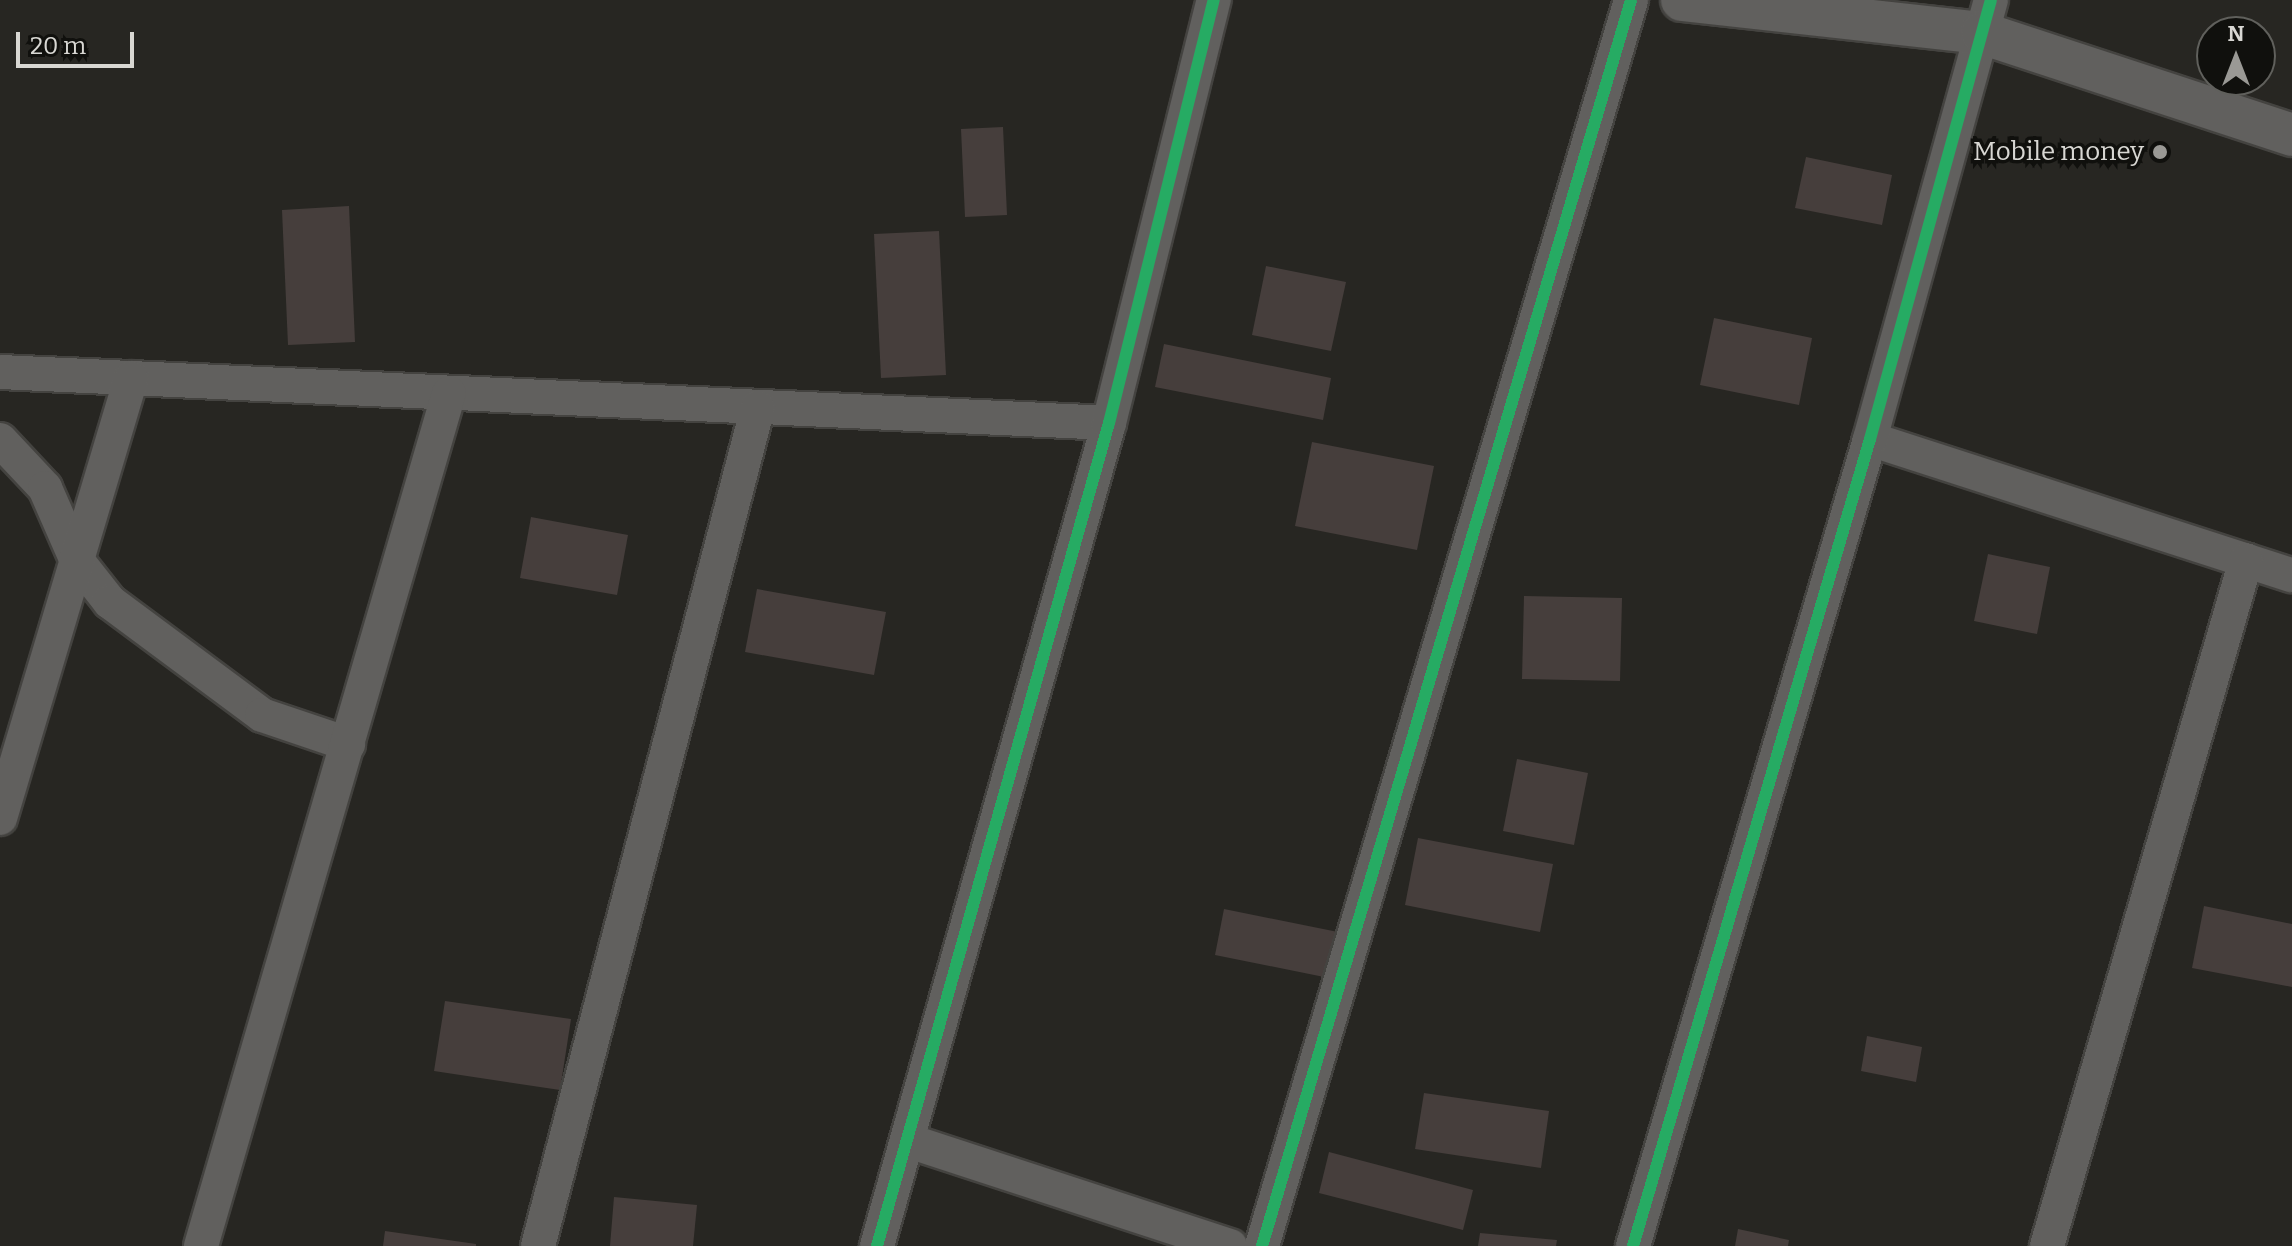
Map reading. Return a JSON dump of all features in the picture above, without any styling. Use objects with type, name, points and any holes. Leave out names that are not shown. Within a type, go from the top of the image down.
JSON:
[{"type":"street","points":[[877,1246],[1109,423],[1214,0]]},
{"type":"street","points":[[1262,1246],[1631,0]]},
{"type":"street","points":[[1682,0],[1986,16],[2292,135]]},
{"type":"street","points":[[1633,1246],[1870,439],[1986,16]]},
{"type":"street","points":[[0,372],[1109,423]]},
{"type":"street","points":[[0,818],[131,378]]},
{"type":"street","points":[[201,1246],[449,393]]},
{"type":"street","points":[[538,1246],[758,407]]},
{"type":"street","points":[[1870,439],[2292,575]]},
{"type":"street","points":[[0,440],[45,488],[76,559],[110,602],[262,715],[348,744]]},
{"type":"street","points":[[2047,1246],[2246,560]]},
{"type":"street","points":[[909,1141],[1230,1246]]},
{"type":"building","points":[[1003,127],[1007,215],[965,217],[961,129]]},
{"type":"building","points":[[1806,157],[1892,175],[1882,225],[1795,208]]},
{"type":"building","points":[[349,206],[355,342],[288,345],[282,210]]},
{"type":"building","points":[[939,231],[946,375],[881,378],[874,234]]},
{"type":"building","points":[[1266,266],[1346,282],[1331,351],[1252,335]]},
{"type":"building","points":[[1714,318],[1812,338],[1799,405],[1700,385]]},
{"type":"building","points":[[1164,344],[1331,378],[1323,420],[1155,387]]},
{"type":"building","points":[[1312,442],[1434,466],[1417,550],[1295,526]]},
{"type":"building","points":[[531,517],[628,535],[617,595],[520,578]]},
{"type":"building","points":[[1988,554],[2050,567],[2037,634],[1974,621]]},
{"type":"building","points":[[757,589],[886,612],[874,675],[745,652]]},
{"type":"building","points":[[1524,596],[1622,598],[1620,681],[1522,679]]},
{"type":"building","points":[[1517,759],[1588,773],[1574,845],[1503,831]]},
{"type":"building","points":[[1418,838],[1553,864],[1540,932],[1405,905]]},
{"type":"building","points":[[2204,906],[2292,924],[2292,987],[2192,968]]},
{"type":"building","points":[[1224,909],[1338,932],[1329,978],[1215,955]]},
{"type":"building","points":[[445,1001],[571,1019],[560,1090],[434,1071]]},
{"type":"building","points":[[1867,1036],[1922,1047],[1916,1082],[1861,1071]]},
{"type":"building","points":[[1424,1093],[1549,1111],[1541,1168],[1415,1149]]},
{"type":"building","points":[[1329,1152],[1473,1190],[1463,1230],[1319,1193]]},
{"type":"building","points":[[614,1197],[697,1205],[693,1246],[610,1246]]},
{"type":"building","points":[[1738,1229],[1789,1240],[1788,1246],[1735,1246]]},
{"type":"building","points":[[385,1231],[476,1244],[476,1246],[383,1246]]},
{"type":"building","points":[[1480,1233],[1557,1240],[1556,1246],[1478,1246]]},
{"type":"cycle path","points":[[877,1246],[1109,423],[1214,0]]},
{"type":"cycle path","points":[[1262,1246],[1631,0]]},
{"type":"cycle path","points":[[1633,1246],[1870,439],[1991,0]]},
{"type":"place","name":"Mobile money","points":[[2160,152]]}]
